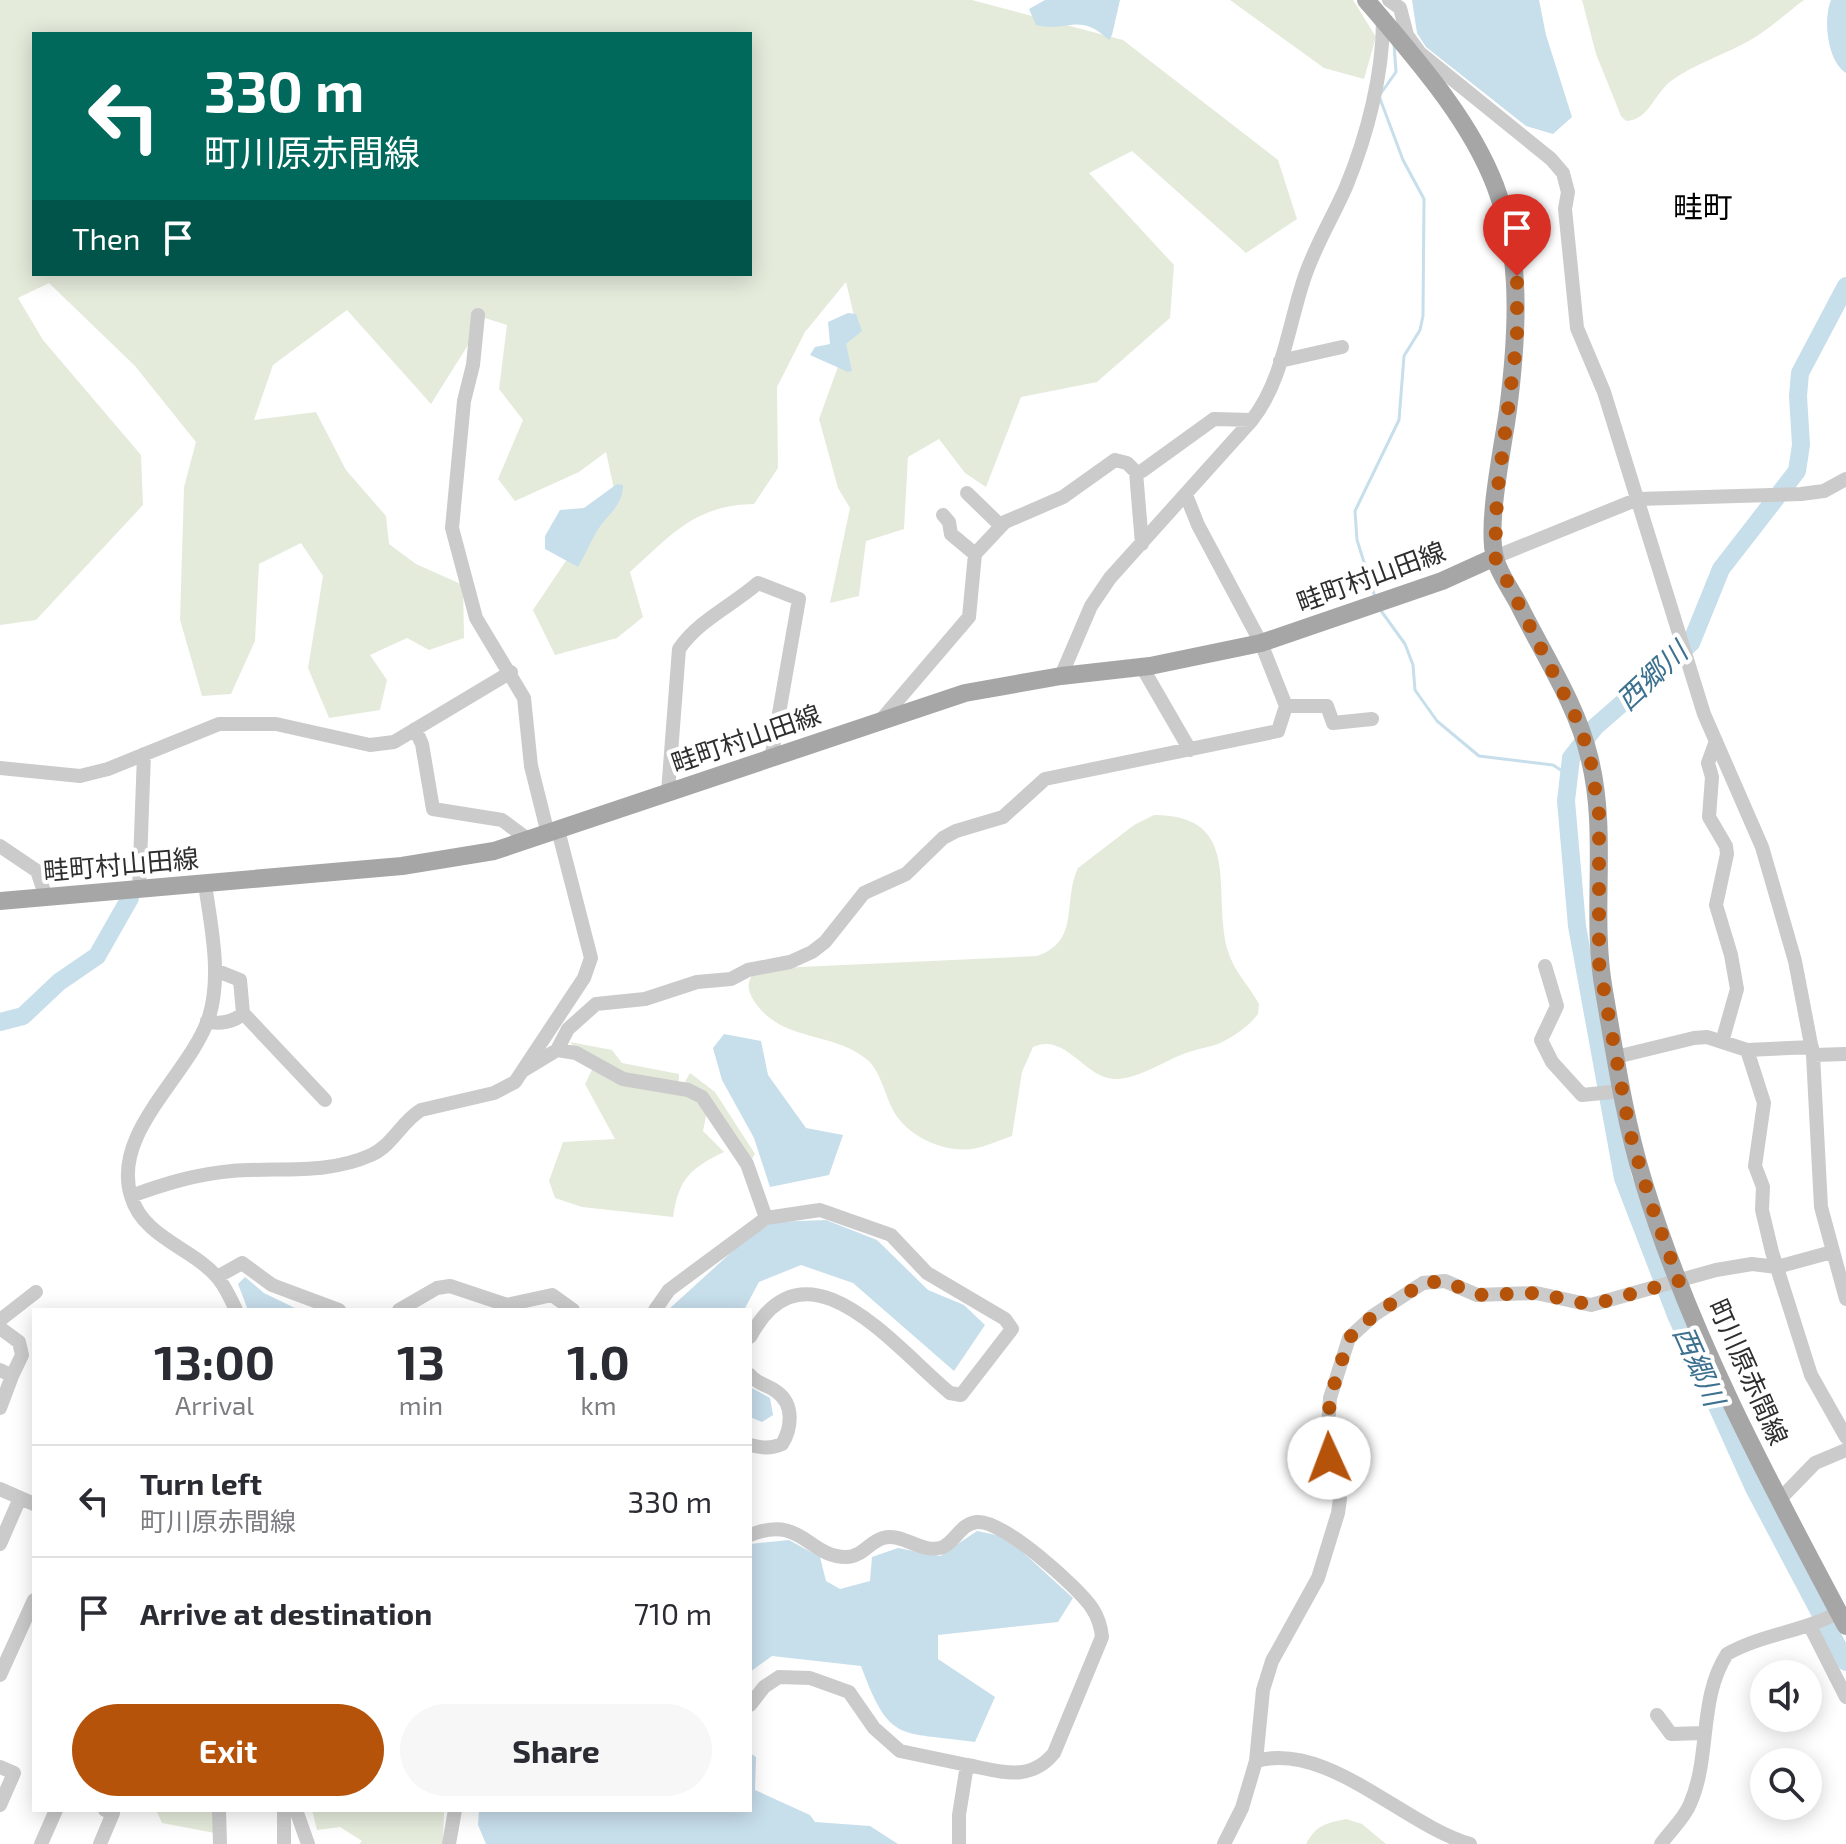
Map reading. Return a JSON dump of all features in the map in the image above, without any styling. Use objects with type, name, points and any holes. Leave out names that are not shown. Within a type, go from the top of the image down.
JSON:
[{"type":"main road","name":"町川原赤間線","points":[[1366,0],[1473,135],[1491,169],[1509,220],[1517,276],[1517,339],[1497,495],[1495,557],[1579,724],[1590,757],[1599,814],[1597,941],[1622,1091],[1667,1284],[1839,1618]]},
{"type":"main road","name":"畦町村山田線","points":[[0,901],[402,866],[494,851],[965,693],[1061,676],[1142,667],[1261,643],[1442,581],[1495,557]]},
{"type":"street","points":[[1389,0],[1400,8],[1407,35],[1420,53],[1535,144],[1563,173],[1568,192],[1565,209],[1577,328],[1604,392],[1683,638],[1704,714],[1762,847],[1795,961],[1813,1051],[1818,1176],[1832,1252],[1846,1299]]},
{"type":"street","points":[[1061,676],[1091,606],[1252,420],[1266,399],[1313,254],[1358,152],[1382,60],[1383,20]]},
{"type":"street","points":[[131,1196],[177,1179],[229,1171],[310,1170],[369,1156],[391,1141],[421,1110],[506,1089],[524,1070],[584,978],[591,958],[531,766],[524,698],[476,618],[469,582],[452,528],[464,401],[473,365],[478,315]]},
{"type":"street","points":[[1280,361],[1342,347]]},
{"type":"street","points":[[1136,472],[1155,463],[1214,419],[1252,420]]},
{"type":"street","points":[[881,720],[969,617],[975,554],[1001,526],[1020,513],[1063,497],[1115,460],[1127,463],[1136,472],[1142,544]]},
{"type":"street","points":[[1495,557],[1638,499],[1824,491],[1846,479]]},
{"type":"street","points":[[967,493],[1001,526]]},
{"type":"street","points":[[524,1070],[557,1050],[568,1029],[596,1004],[645,999],[697,982],[731,979],[748,970],[790,962],[812,952],[825,942],[864,893],[906,874],[943,838],[1003,817],[1045,779],[1278,731],[1286,706],[1261,643],[1198,525],[1186,495]]},
{"type":"street","points":[[943,515],[949,522],[951,534],[975,554]]},
{"type":"street","points":[[668,792],[679,649],[717,610],[740,599],[758,583],[799,599],[771,759]]},
{"type":"street","points":[[1142,667],[1190,750]]},
{"type":"street","points":[[0,768],[80,776],[219,724],[276,724],[370,745],[394,742],[511,672]]},
{"type":"street","points":[[1286,706],[1327,706],[1333,723],[1372,719]]},
{"type":"street","points":[[415,729],[422,744],[433,809],[502,820],[529,840]]},
{"type":"street","points":[[1716,741],[1708,763],[1712,777],[1709,817],[1726,846],[1727,854],[1716,905],[1737,989],[1722,1042]]},
{"type":"street","points":[[139,890],[144,754]]},
{"type":"street","points":[[0,846],[37,871],[46,897]]},
{"type":"street","points":[[205,884],[215,970],[215,988],[207,1021],[134,1142],[127,1165],[131,1196],[147,1224],[217,1277],[235,1308]]},
{"type":"street","points":[[1545,966],[1557,1006],[1541,1040],[1544,1051],[1582,1095],[1622,1091]]},
{"type":"street","points":[[215,970],[240,980],[243,1013],[325,1100]]},
{"type":"street","points":[[207,1021],[216,1024],[238,1018],[243,1013]]},
{"type":"street","points":[[1616,1057],[1682,1039],[1707,1037],[1747,1050],[1846,1054]]},
{"type":"street","points":[[557,1050],[576,1053],[623,1079],[688,1090],[702,1097],[747,1164],[766,1218]]},
{"type":"street","points":[[1747,1050],[1764,1103],[1755,1166],[1763,1187],[1762,1210],[1811,1375],[1846,1437]]},
{"type":"street","points":[[656,1308],[669,1290],[766,1218],[820,1210],[891,1235],[927,1273],[1005,1319],[1012,1329],[961,1395],[950,1393],[868,1321],[816,1292],[787,1296],[752,1335]]},
{"type":"street","points":[[1224,1844],[1242,1808],[1256,1761],[1263,1690],[1272,1661],[1318,1578],[1338,1513],[1340,1499],[1327,1442],[1332,1388],[1349,1338],[1374,1315],[1423,1283],[1434,1281],[1477,1295],[1536,1293],[1591,1305],[1752,1264],[1777,1267],[1832,1252]]},
{"type":"street","points":[[217,1277],[242,1263],[272,1285],[334,1308]]},
{"type":"street","points":[[402,1308],[437,1288],[450,1286],[507,1305],[552,1295],[570,1308]]},
{"type":"street","points":[[0,1320],[36,1292]]},
{"type":"street","points":[[0,1328],[19,1342],[28,1358],[6,1373],[0,1408]]},
{"type":"street","points":[[752,1376],[782,1395],[787,1405],[790,1427],[782,1444],[767,1449],[752,1445]]},
{"type":"street","points":[[1779,1500],[1815,1463],[1846,1450]]},
{"type":"street","points":[[0,1489],[27,1501],[0,1544]]},
{"type":"street","points":[[752,1534],[768,1529],[784,1529],[798,1533],[830,1554],[854,1557],[883,1538],[896,1538],[930,1549],[942,1547],[963,1528],[983,1522],[1000,1528],[1081,1594],[1093,1608],[1102,1637],[1054,1753],[1045,1765],[1029,1774],[900,1751],[874,1728],[849,1692],[810,1678],[779,1677],[764,1687],[752,1702]]},
{"type":"street","points":[[0,1675],[32,1604]]},
{"type":"street","points":[[1661,1844],[1691,1803],[1704,1733],[1727,1654],[1755,1642],[1839,1618]]},
{"type":"street","points":[[1812,1627],[1846,1697]]},
{"type":"street","points":[[1657,1715],[1671,1734],[1704,1733]]},
{"type":"street","points":[[1256,1761],[1292,1756],[1305,1760],[1444,1836],[1470,1844]]},
{"type":"street","points":[[959,1844],[959,1815],[967,1765]]},
{"type":"street","points":[[0,1767],[14,1773],[0,1805]]},
{"type":"street","points":[[41,1844],[55,1812]]},
{"type":"street","points":[[100,1844],[113,1813],[110,1812]]},
{"type":"street","points":[[219,1812],[220,1844]]},
{"type":"street","points":[[284,1812],[284,1844]]},
{"type":"street","points":[[297,1812],[308,1844]]},
{"type":"street","points":[[449,1844],[455,1812]]},
{"type":"green space","points":[[0,0],[972,0],[1123,40],[1278,160],[1297,219],[1246,253],[1132,151],[1089,173],[1174,265],[1170,318],[1097,382],[1021,397],[986,487],[965,473],[939,439],[908,457],[904,529],[866,541],[859,596],[830,603],[850,508],[838,488],[819,419],[855,320],[846,282],[805,332],[777,387],[778,468],[754,504],[716,510],[685,524],[630,572],[643,617],[617,638],[555,655],[533,610],[614,489],[606,452],[579,472],[515,501],[498,479],[523,420],[499,389],[507,325],[485,318],[431,404],[347,310],[273,365],[254,420],[316,412],[346,470],[386,516],[389,544],[416,564],[463,585],[464,638],[429,650],[407,638],[370,655],[387,680],[380,710],[329,718],[308,668],[323,576],[301,543],[259,564],[255,641],[231,694],[202,696],[180,620],[184,487],[196,442],[135,366],[49,283],[18,298],[43,340],[141,455],[143,505],[36,620],[0,625]]},
{"type":"green space","points":[[1230,0],[1353,0],[1376,37],[1364,79],[1324,68]]},
{"type":"green space","points":[[1582,0],[1804,0],[1751,40],[1671,81],[1646,111],[1634,120],[1626,121],[1621,116],[1596,54]]},
{"type":"green space","points":[[1154,815],[1183,819],[1202,828],[1213,843],[1219,862],[1228,951],[1259,1004],[1258,1014],[1251,1022],[1220,1043],[1118,1079],[1099,1074],[1054,1045],[1033,1047],[1022,1072],[1012,1136],[977,1148],[948,1148],[924,1140],[904,1125],[891,1106],[878,1074],[865,1058],[837,1043],[778,1023],[765,1014],[751,996],[749,984],[757,969],[1037,956],[1060,941],[1065,931],[1078,868],[1134,825]]},
{"type":"green space","points":[[570,1042],[612,1050],[622,1063],[679,1074],[678,1094],[690,1073],[715,1092],[755,1154],[748,1165],[707,1111],[703,1131],[724,1152],[702,1164],[688,1177],[679,1193],[673,1217],[582,1207],[555,1198],[549,1181],[563,1142],[615,1139],[585,1084],[593,1068]]},
{"type":"green space","points":[[157,1812],[214,1812],[215,1833],[162,1823]]},
{"type":"green space","points":[[312,1812],[444,1812],[443,1844],[359,1844],[362,1841],[340,1827],[317,1830]]},
{"type":"green space","points":[[1346,1819],[1362,1824],[1386,1844],[1306,1844],[1322,1826]]},
{"type":"water","points":[[1045,0],[1120,0],[1112,35],[1109,40],[1098,31],[1081,25],[1036,25],[1029,9]]},
{"type":"water","points":[[1412,0],[1539,0],[1546,35],[1572,117],[1553,134],[1526,126],[1426,47],[1417,33]]},
{"type":"water","points":[[1831,0],[1846,0],[1846,73],[1835,59],[1828,39],[1827,18]]},
{"type":"water","points":[[848,313],[856,314],[862,331],[846,344],[852,371],[848,372],[810,355],[815,347],[830,344],[828,322]]},
{"type":"water","points":[[617,484],[623,485],[620,499],[597,531],[578,567],[545,549],[545,536],[560,510],[584,508]]},
{"type":"water","points":[[724,1034],[761,1041],[768,1075],[806,1128],[843,1135],[829,1175],[770,1187],[754,1138],[722,1080],[713,1048]]},
{"type":"water","points":[[826,1220],[877,1240],[928,1290],[964,1305],[985,1325],[954,1371],[853,1283],[801,1265],[759,1282],[745,1308],[670,1308],[747,1238],[773,1222]]},
{"type":"water","points":[[245,1277],[264,1293],[295,1308],[247,1308],[238,1284]]},
{"type":"water","points":[[752,1388],[770,1398],[773,1415],[762,1422],[752,1418]]},
{"type":"water","points":[[977,1531],[1006,1537],[1073,1598],[1058,1622],[938,1635],[938,1659],[995,1697],[975,1742],[913,1734],[900,1729],[880,1709],[861,1666],[772,1656],[752,1671],[752,1544],[789,1540],[820,1557],[826,1581],[840,1589],[870,1581],[872,1557],[898,1548],[940,1556]]},
{"type":"water","points":[[752,1754],[756,1757],[755,1790],[810,1815],[815,1822],[870,1826],[898,1844],[486,1844],[478,1825],[479,1812],[752,1812]]},
{"type":"waterway","points":[[1375,597],[1357,540],[1355,511],[1399,420],[1404,356],[1420,330],[1423,316],[1424,199],[1403,160],[1379,96],[1396,72],[1394,44]]},
{"type":"waterway","name":"西郷川","points":[[1846,286],[1800,373],[1801,445],[1797,471],[1721,569],[1691,643],[1595,727],[1571,758],[1566,801],[1577,926],[1623,1178],[1676,1315],[1754,1488],[1846,1662]]},
{"type":"waterway","points":[[1379,608],[1405,644],[1413,665],[1415,690],[1437,721],[1479,756],[1553,765],[1567,774]]},
{"type":"waterway","points":[[0,1022],[23,1016],[59,982],[97,956],[130,898]]},
{"type":"district","name":"畦町","points":[[1703,208]]},
{"type":"route","points":[[1329,1458],[1330,1398],[1341,1352],[1349,1338],[1374,1315],[1423,1283],[1445,1281],[1477,1295],[1536,1293],[1591,1305],[1679,1281],[1659,1230],[1630,1133],[1599,963],[1599,814],[1590,757],[1579,724],[1495,557],[1497,495],[1517,339],[1517,276]]}]
